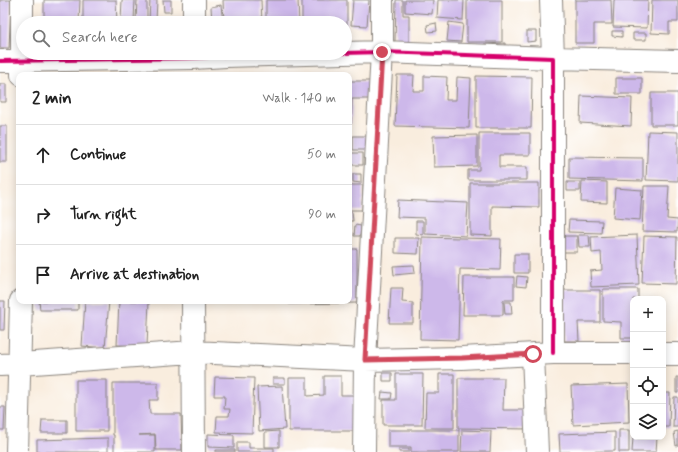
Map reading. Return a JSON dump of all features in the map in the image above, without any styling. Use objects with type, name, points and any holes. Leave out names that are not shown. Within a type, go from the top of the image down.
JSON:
[{"type":"street","points":[[22,0],[22,16]]},
{"type":"street","points":[[194,0],[194,16]]},
{"type":"street","points":[[364,452],[365,360],[382,52],[382,0]]},
{"type":"street","points":[[537,452],[543,354],[553,58],[551,0]]},
{"type":"street","points":[[352,53],[382,52],[553,58],[678,60]]},
{"type":"street","points":[[0,61],[22,68],[193,62],[204,60]]},
{"type":"street","points":[[17,452],[10,365],[20,304]]},
{"type":"street","points":[[193,304],[194,452]]},
{"type":"street","points":[[10,365],[193,352],[365,360],[462,358],[543,354],[630,353]]},
{"type":"street","points":[[666,354],[678,354]]},
{"type":"building","points":[[0,0],[11,0],[9,48],[0,48]]},
{"type":"building","points":[[44,0],[80,0],[79,16],[44,16]]},
{"type":"building","points":[[83,0],[116,0],[117,16],[83,16]]},
{"type":"building","points":[[122,0],[135,0],[134,16],[121,16]]},
{"type":"building","points":[[137,0],[147,0],[147,16],[136,16]]},
{"type":"building","points":[[150,0],[157,0],[156,16],[149,16]]},
{"type":"building","points":[[163,0],[171,0],[171,12],[164,12]]},
{"type":"building","points":[[223,0],[261,0],[262,16],[224,16]]},
{"type":"building","points":[[266,0],[298,0],[299,16],[266,16]]},
{"type":"building","points":[[302,0],[347,0],[347,16],[302,16]]},
{"type":"building","points":[[353,0],[369,0],[367,26],[352,25]]},
{"type":"building","points":[[396,0],[403,0],[403,15],[409,15],[409,42],[395,42]]},
{"type":"building","points":[[405,0],[433,0],[432,14],[405,12]]},
{"type":"building","points":[[438,0],[464,0],[463,20],[437,18]]},
{"type":"building","points":[[467,0],[502,0],[502,42],[467,42]]},
{"type":"building","points":[[575,0],[611,0],[612,24],[594,24],[594,43],[575,43]]},
{"type":"building","points":[[614,0],[648,0],[647,28],[613,27]]},
{"type":"building","points":[[652,0],[678,0],[678,22],[669,22],[669,34],[651,33]]},
{"type":"building","points":[[221,5],[222,16],[212,16],[211,7]]},
{"type":"building","points":[[449,22],[463,24],[461,42],[447,41]]},
{"type":"building","points":[[436,23],[437,31],[428,32],[427,25]]},
{"type":"building","points":[[527,31],[536,31],[536,41],[527,42]]},
{"type":"building","points":[[612,31],[622,31],[622,37],[612,36]]},
{"type":"building","points":[[633,33],[646,33],[646,40],[633,40]]},
{"type":"building","points":[[505,43],[505,49],[485,51],[484,44]]},
{"type":"building","points":[[397,75],[414,75],[413,91],[424,91],[424,76],[447,77],[446,100],[456,100],[457,77],[471,78],[469,128],[395,126]]},
{"type":"building","points":[[476,76],[532,77],[531,128],[476,128]]},
{"type":"building","points":[[616,78],[642,78],[642,94],[616,94]]},
{"type":"building","points":[[352,81],[373,81],[372,99],[352,99]]},
{"type":"building","points":[[0,84],[6,84],[6,102],[0,102]]},
{"type":"building","points":[[651,93],[678,93],[678,125],[651,125]]},
{"type":"building","points":[[581,96],[632,98],[631,126],[580,123]]},
{"type":"building","points":[[0,126],[7,126],[7,162],[0,162]]},
{"type":"building","points":[[648,131],[678,132],[678,181],[646,180]]},
{"type":"building","points":[[479,133],[530,133],[530,155],[499,155],[499,167],[527,167],[527,180],[468,180],[468,170],[479,170]]},
{"type":"building","points":[[477,135],[477,166],[434,167],[433,136]]},
{"type":"building","points":[[353,136],[369,136],[369,150],[353,150]]},
{"type":"building","points":[[352,153],[363,153],[363,165],[352,165]]},
{"type":"building","points":[[569,157],[643,158],[643,181],[569,179]]},
{"type":"building","points":[[353,174],[361,174],[361,183],[353,182]]},
{"type":"building","points":[[582,181],[607,182],[607,203],[581,202]]},
{"type":"building","points":[[567,182],[580,182],[580,191],[567,191]]},
{"type":"building","points":[[470,183],[539,183],[539,207],[492,206],[492,236],[470,235]]},
{"type":"building","points":[[352,185],[363,185],[362,210],[352,210]]},
{"type":"building","points":[[644,186],[669,186],[667,219],[678,220],[677,232],[642,231]]},
{"type":"building","points":[[615,188],[642,190],[640,220],[613,218]]},
{"type":"building","points":[[398,200],[468,203],[466,236],[425,234],[425,218],[397,217]]},
{"type":"building","points":[[569,220],[602,221],[601,233],[568,232]]},
{"type":"building","points":[[416,221],[423,221],[423,235],[416,234]]},
{"type":"building","points":[[355,225],[361,226],[360,236],[354,236]]},
{"type":"building","points":[[578,235],[589,235],[590,247],[579,247]]},
{"type":"building","points":[[637,235],[639,285],[591,287],[590,271],[602,270],[601,252],[592,253],[591,237]]},
{"type":"building","points":[[564,236],[577,236],[577,252],[564,252]]},
{"type":"building","points":[[644,236],[677,237],[676,284],[642,283]]},
{"type":"building","points":[[422,237],[501,239],[500,270],[460,269],[458,340],[420,339]]},
{"type":"building","points":[[395,238],[419,238],[418,254],[395,253]]},
{"type":"building","points":[[352,249],[357,249],[357,303],[352,303]]},
{"type":"building","points":[[514,254],[528,254],[528,273],[514,273]]},
{"type":"building","points":[[414,265],[415,273],[394,275],[393,266]]},
{"type":"building","points":[[517,276],[527,277],[526,287],[516,286]]},
{"type":"building","points":[[464,277],[514,277],[514,300],[503,300],[503,315],[463,315]]},
{"type":"building","points":[[391,288],[403,288],[402,302],[413,303],[413,323],[389,323]]},
{"type":"building","points":[[603,289],[638,289],[638,296],[630,296],[630,338],[621,338],[621,322],[603,321]]},
{"type":"building","points":[[564,290],[600,290],[600,322],[578,322],[579,341],[564,341]]},
{"type":"building","points":[[0,301],[5,301],[4,330],[0,330]]},
{"type":"building","points":[[504,302],[511,302],[512,314],[505,314]]},
{"type":"building","points":[[39,304],[78,304],[78,310],[40,310]]},
{"type":"building","points":[[85,304],[109,304],[105,348],[82,346]]},
{"type":"building","points":[[119,304],[149,304],[147,346],[117,345]]},
{"type":"building","points":[[383,373],[392,373],[392,381],[383,381]]},
{"type":"building","points":[[396,374],[423,374],[422,425],[383,425],[383,400],[396,400]]},
{"type":"building","points":[[439,374],[454,374],[454,428],[425,428],[426,393],[439,393]]},
{"type":"building","points":[[324,376],[341,376],[341,395],[359,395],[359,431],[289,431],[289,378],[307,378],[307,396],[324,395]]},
{"type":"building","points":[[215,377],[254,378],[252,433],[216,432],[217,416],[229,416],[230,409],[224,409],[225,396],[214,396]]},
{"type":"building","points":[[676,377],[678,377],[678,393],[676,393]]},
{"type":"building","points":[[273,378],[285,378],[285,384],[273,384]]},
{"type":"building","points":[[458,378],[504,378],[503,410],[530,410],[530,429],[458,428]]},
{"type":"building","points":[[76,380],[107,380],[107,431],[76,431]]},
{"type":"building","points":[[113,383],[158,383],[158,400],[149,400],[150,414],[181,414],[182,450],[156,450],[155,434],[139,435],[155,435],[155,452],[114,452]]},
{"type":"building","points":[[628,384],[629,422],[573,425],[571,386]]},
{"type":"building","points":[[282,386],[285,429],[259,431],[257,387]]},
{"type":"building","points":[[382,392],[392,393],[391,399],[381,399]]},
{"type":"building","points":[[666,393],[670,393],[669,427],[666,427]]},
{"type":"building","points":[[674,397],[678,397],[678,427],[673,427]]},
{"type":"building","points":[[0,407],[5,407],[4,430],[0,430]]},
{"type":"building","points":[[42,420],[67,420],[67,433],[41,433]]},
{"type":"building","points":[[388,430],[459,430],[459,452],[411,452],[411,447],[388,447]]},
{"type":"building","points":[[462,430],[491,431],[490,452],[461,452]]},
{"type":"building","points":[[619,430],[629,430],[629,452],[619,452]]},
{"type":"building","points":[[279,431],[279,447],[265,447],[265,432]]},
{"type":"building","points":[[678,431],[678,445],[676,446],[674,432]]},
{"type":"building","points":[[615,432],[615,451],[560,452],[559,434]]},
{"type":"building","points":[[208,434],[234,435],[234,448],[208,447]]},
{"type":"building","points":[[108,438],[108,452],[37,452],[37,440]]},
{"type":"building","points":[[633,440],[657,440],[656,452],[632,452]]},
{"type":"building","points":[[237,442],[249,442],[249,448],[274,448],[274,452],[237,452]]},
{"type":"building","points":[[399,449],[409,449],[409,452],[399,452]]},
{"type":"building","points":[[216,450],[235,450],[235,452],[216,452]]},
{"type":"cycle path","points":[[352,53],[382,52],[553,58],[553,353]]},
{"type":"cycle path","points":[[0,61],[64,60]]},
{"type":"route","points":[[382,52],[365,360],[462,358],[533,354]]}]
